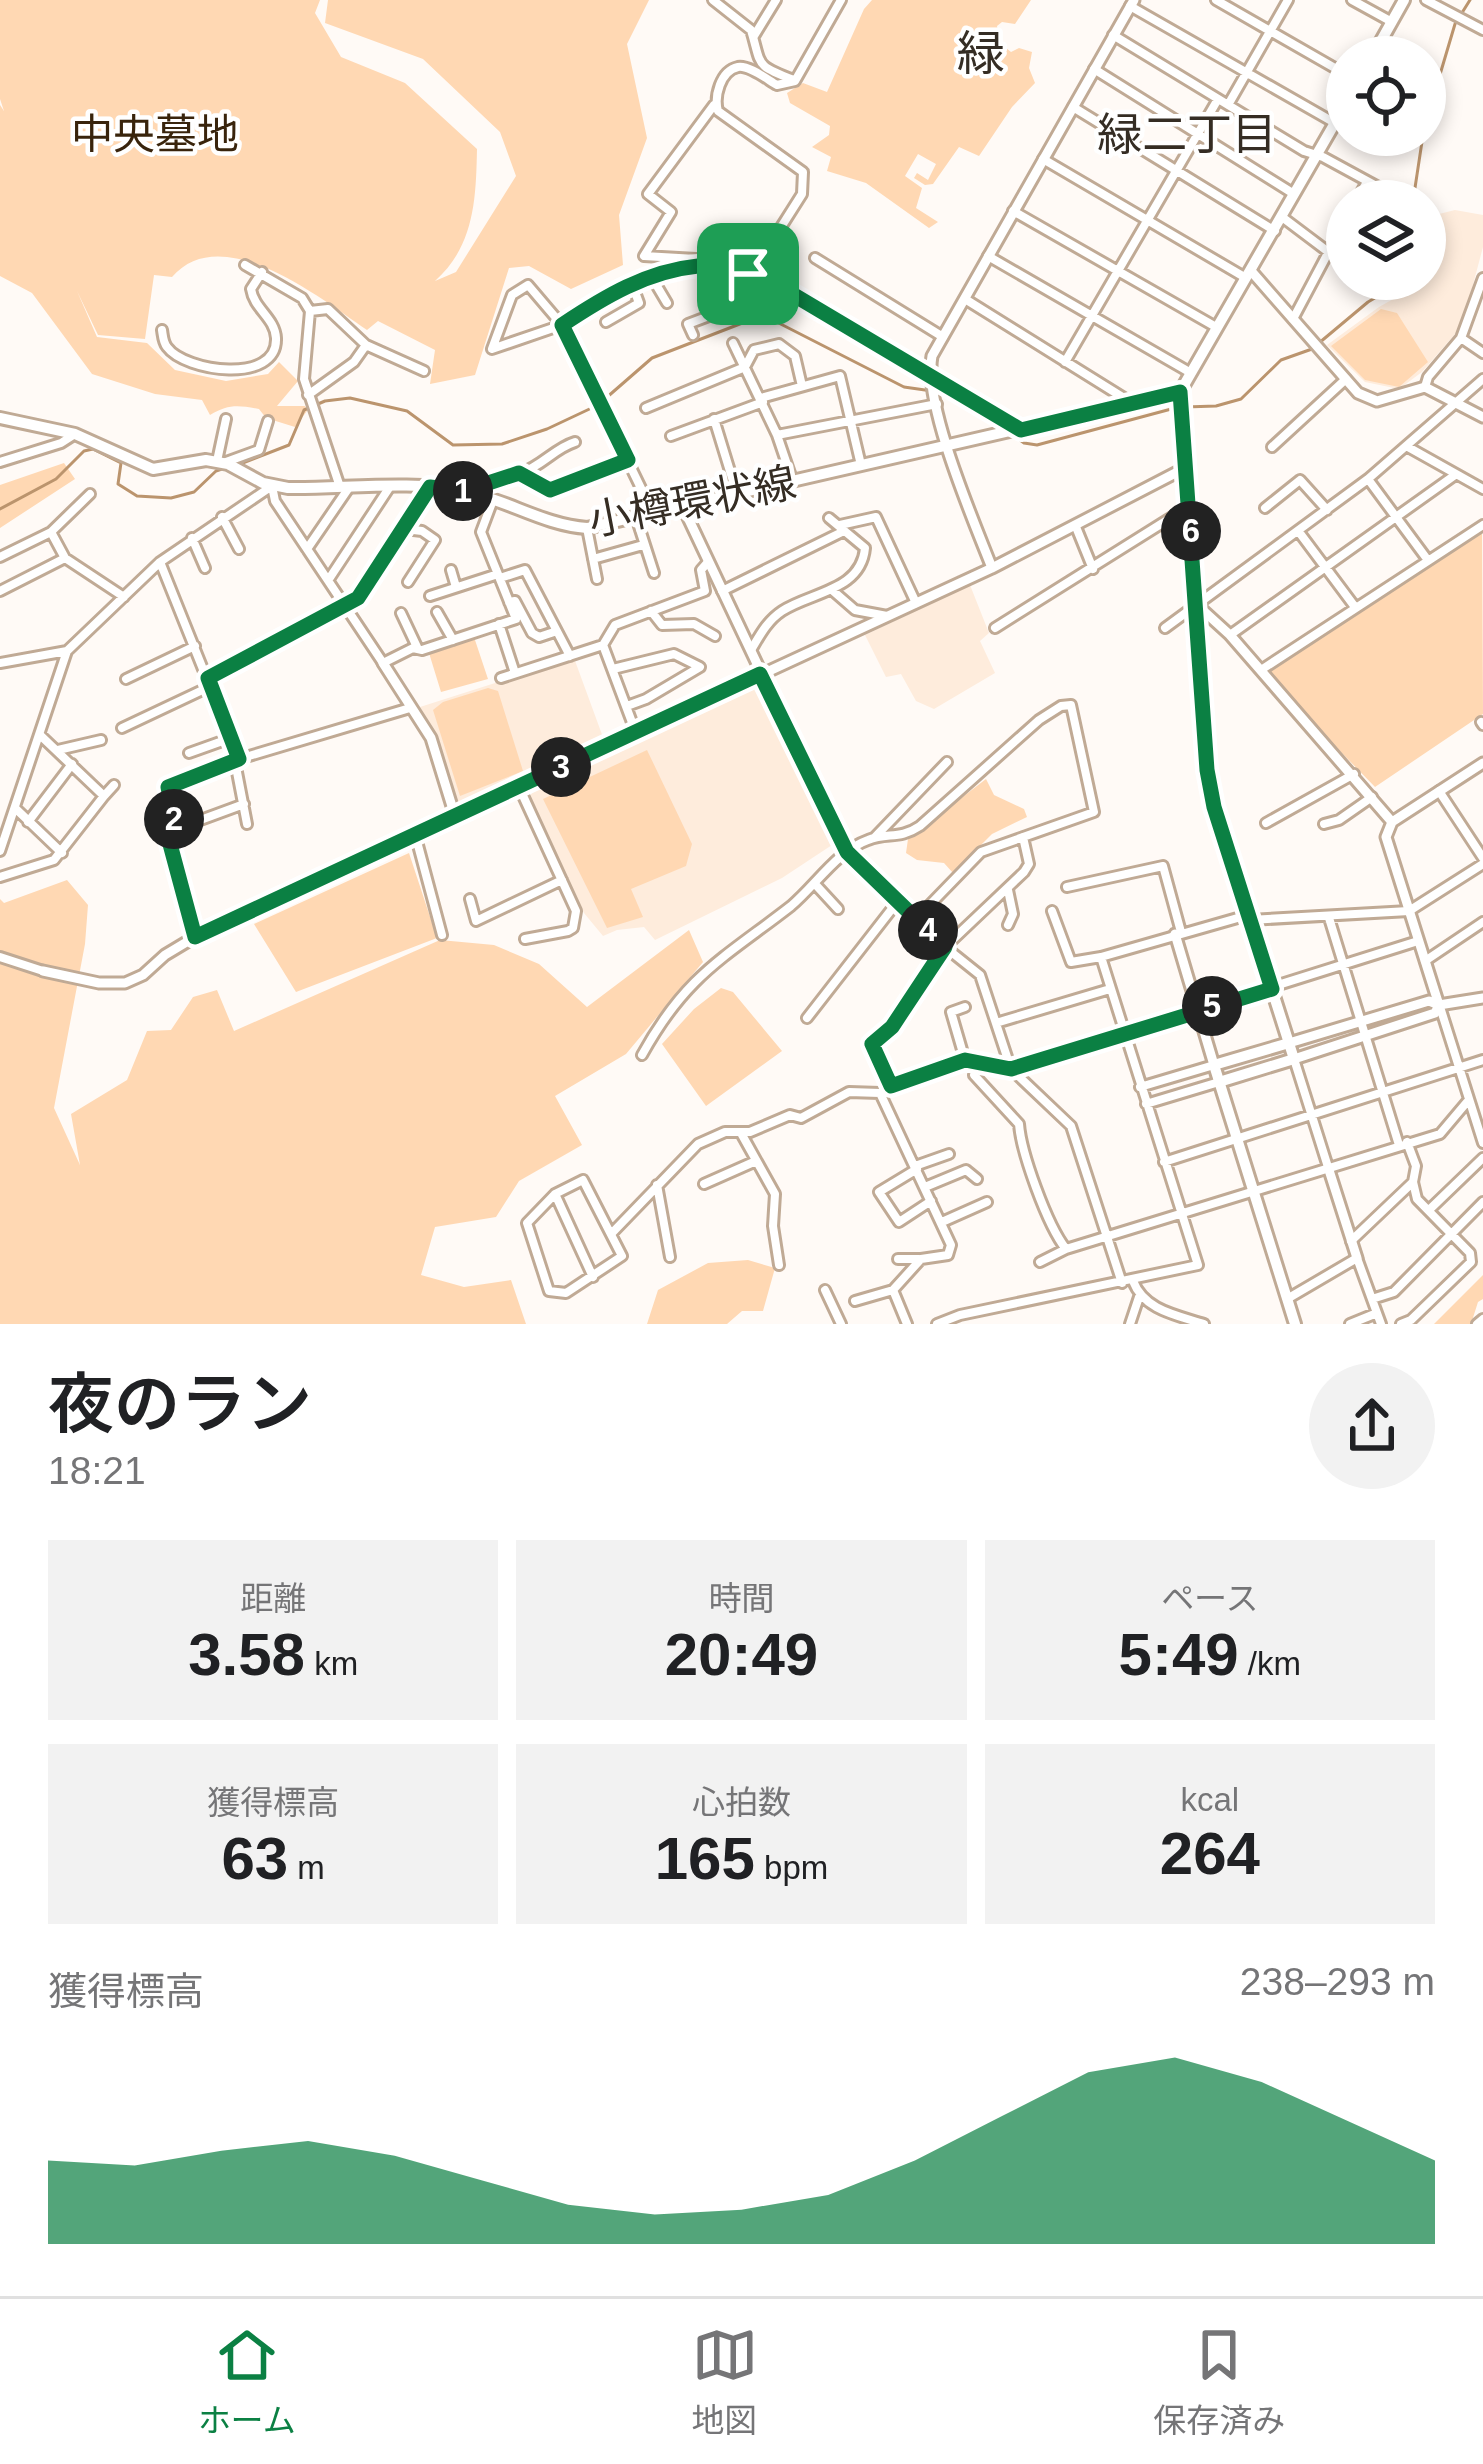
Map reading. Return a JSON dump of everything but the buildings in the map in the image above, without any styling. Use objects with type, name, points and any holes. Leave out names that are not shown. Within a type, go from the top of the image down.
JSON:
[{"type":"main road","points":[[1384,36],[1404,0]]},
{"type":"main road","points":[[1219,1082],[1294,1059],[1214,807],[1207,770],[1181,402],[1190,373],[1326,140]]},
{"type":"main road","name":"小樽環状線","points":[[227,465],[272,486],[464,491],[562,525],[587,528],[1134,404],[1181,402]]},
{"type":"main road","points":[[0,418],[75,434],[153,469],[193,461],[227,465]]},
{"type":"main road","points":[[1289,1043],[1214,1065],[1295,1324]]},
{"type":"street","points":[[713,0],[754,36]]},
{"type":"street","points":[[841,0],[795,81],[777,85],[742,67],[735,68],[718,88],[714,105],[648,194],[671,212],[644,256],[730,261],[913,369],[933,388],[1013,432]]},
{"type":"street","points":[[1216,0],[1326,63]]},
{"type":"street","points":[[1065,362],[1197,135],[1246,72],[1288,0]]},
{"type":"street","points":[[1352,0],[1392,22]]},
{"type":"street","points":[[1426,0],[1483,30]]},
{"type":"street","points":[[772,1],[754,36],[753,56],[795,81]]},
{"type":"street","points":[[992,568],[947,448],[933,388],[932,356],[1132,3],[1326,118]]},
{"type":"street","points":[[1113,35],[1362,180]]},
{"type":"street","points":[[1094,69],[1295,194]]},
{"type":"street","points":[[714,105],[803,172],[806,182],[750,273]]},
{"type":"street","points":[[1072,107],[1275,231]]},
{"type":"street","points":[[1043,159],[1148,222],[1250,275],[1358,393],[1377,401],[1425,387],[1483,417]]},
{"type":"street","points":[[1013,211],[1216,327]]},
{"type":"street","points":[[1282,217],[1326,250]]},
{"type":"street","points":[[988,256],[1190,373]]},
{"type":"street","points":[[1293,319],[1326,256]]},
{"type":"street","points":[[814,258],[944,337]]},
{"type":"street","points":[[245,265],[302,298],[310,311],[304,364],[308,395],[344,489],[308,549]]},
{"type":"street","points":[[652,513],[562,325],[528,285],[512,295],[492,349],[562,325],[632,284],[670,269],[698,266],[750,273]]},
{"type":"street","points":[[162,330],[167,346],[183,358],[231,369],[259,366],[274,352],[276,341],[272,324],[251,289],[262,272]]},
{"type":"street","points":[[651,276],[667,303]]},
{"type":"street","points":[[1425,387],[1461,338],[1483,278]]},
{"type":"street","points":[[606,322],[639,303],[632,284]]},
{"type":"street","points":[[693,335],[688,324],[781,289]]},
{"type":"street","points":[[965,299],[1134,404]]},
{"type":"street","points":[[310,311],[328,309],[366,345],[424,371]]},
{"type":"street","points":[[1461,338],[1483,353]]},
{"type":"street","points":[[734,343],[777,435],[793,482]]},
{"type":"street","points":[[646,408],[745,368],[754,350],[778,344],[795,356],[802,386]]},
{"type":"street","points":[[308,395],[354,362],[366,345]]},
{"type":"street","points":[[671,436],[840,376],[861,466]]},
{"type":"street","points":[[1272,447],[1346,380]]},
{"type":"street","points":[[1165,628],[1368,479],[1483,380]]},
{"type":"street","points":[[777,435],[851,421],[933,388]]},
{"type":"street","points":[[226,419],[227,465],[260,450],[268,421]]},
{"type":"street","points":[[714,419],[736,494]]},
{"type":"street","points":[[0,462],[75,434]]},
{"type":"street","points":[[464,491],[544,464],[564,445],[575,442]]},
{"type":"street","points":[[1408,447],[1483,489]]},
{"type":"street","points":[[519,473],[550,490],[628,460]]},
{"type":"street","points":[[0,957],[99,983],[125,983],[195,937],[992,568],[1187,467]]},
{"type":"street","points":[[1229,635],[1455,475]]},
{"type":"street","points":[[1368,479],[1427,559]]},
{"type":"street","points":[[1264,508],[1300,480],[1327,510]]},
{"type":"street","points":[[0,851],[67,651],[160,562],[272,486],[275,501],[347,605],[438,753],[455,816]]},
{"type":"street","points":[[122,728],[358,598],[430,487]]},
{"type":"street","points":[[329,579],[388,488]]},
{"type":"street","points":[[0,557],[51,532],[90,494]]},
{"type":"street","points":[[383,663],[516,619],[481,532],[493,500]]},
{"type":"street","points":[[682,506],[847,852],[980,975],[1011,1069]]},
{"type":"street","points":[[995,628],[1189,506]]},
{"type":"street","points":[[222,517],[239,550]]},
{"type":"street","points":[[636,517],[654,573]]},
{"type":"street","points":[[722,591],[842,528],[876,517],[916,602]]},
{"type":"street","points":[[750,652],[768,622],[785,608],[849,579],[865,554],[865,548],[829,518]]},
{"type":"street","points":[[1261,670],[1483,525]]},
{"type":"street","points":[[1076,527],[1093,569]]},
{"type":"street","points":[[587,528],[597,579]]},
{"type":"street","points":[[405,529],[422,531],[435,540],[408,582]]},
{"type":"street","points":[[51,532],[64,558],[124,597]]},
{"type":"street","points":[[1299,532],[1355,607]]},
{"type":"street","points":[[192,538],[205,568]]},
{"type":"street","points":[[593,559],[643,544]]},
{"type":"street","points":[[0,592],[64,558]]},
{"type":"street","points":[[160,562],[239,759],[236,767],[248,824]]},
{"type":"street","points":[[501,678],[603,645],[615,625],[705,591],[701,570],[708,562]]},
{"type":"street","points":[[451,570],[456,587]]},
{"type":"street","points":[[430,596],[525,570],[570,656]]},
{"type":"street","points":[[832,590],[855,610],[887,616]]},
{"type":"street","points":[[509,602],[515,601],[539,637],[557,631]]},
{"type":"street","points":[[1196,604],[1261,670],[1392,822]]},
{"type":"street","points":[[651,611],[662,625],[694,624],[716,636]]},
{"type":"street","points":[[437,612],[453,640]]},
{"type":"street","points":[[401,613],[418,649]]},
{"type":"street","points":[[499,625],[515,674]]},
{"type":"street","points":[[603,645],[636,733]]},
{"type":"street","points":[[126,679],[195,646]]},
{"type":"street","points":[[0,663],[67,651]]},
{"type":"street","points":[[613,669],[674,654],[700,668],[627,706]]},
{"type":"street","points":[[874,838],[903,837],[920,826],[1039,720],[1060,706],[1071,705],[1094,812],[981,852],[917,918]]},
{"type":"street","points":[[176,829],[168,787],[239,759],[410,708]]},
{"type":"street","points":[[40,735],[104,796]]},
{"type":"street","points":[[189,753],[231,738]]},
{"type":"street","points":[[57,751],[101,740]]},
{"type":"street","points":[[642,1054],[658,1025],[698,975],[815,884],[847,852],[874,838],[947,762]]},
{"type":"street","points":[[1483,763],[1392,822],[1386,837],[1483,1143]]},
{"type":"street","points":[[28,822],[72,764]]},
{"type":"street","points":[[1266,823],[1354,775]]},
{"type":"street","points":[[0,877],[54,860],[114,785]]},
{"type":"street","points":[[519,787],[576,911],[573,928],[525,939]]},
{"type":"street","points":[[1052,911],[1071,962],[1250,918],[1408,911],[1483,861],[1439,791]]},
{"type":"street","points":[[1324,824],[1339,820],[1373,796]]},
{"type":"street","points":[[195,937],[167,833],[244,804]]},
{"type":"street","points":[[15,808],[62,853]]},
{"type":"street","points":[[415,834],[442,934]]},
{"type":"street","points":[[891,1086],[872,1044],[901,1015],[945,947],[1029,864],[1023,837]]},
{"type":"street","points":[[1067,887],[1163,866],[1214,1065],[1140,1087]]},
{"type":"street","points":[[470,899],[476,921],[562,880]]},
{"type":"street","points":[[815,884],[838,909]]},
{"type":"street","points":[[1007,889],[1013,914],[1008,926]]},
{"type":"street","points":[[807,1018],[898,901]]},
{"type":"street","points":[[1329,918],[1383,1092],[1416,1166],[1417,1198],[1470,1253],[1471,1262],[1411,1320],[1401,1324]]},
{"type":"street","points":[[1425,961],[1483,922]]},
{"type":"street","points":[[1011,1069],[1418,941]]},
{"type":"street","points":[[944,1323],[1198,1265],[1101,958]]},
{"type":"street","points":[[996,1023],[1110,989]]},
{"type":"street","points":[[1289,1043],[1429,1001],[1439,1005],[1483,998]]},
{"type":"street","points":[[1381,1324],[1294,1059],[1435,1012],[1439,1005]]},
{"type":"street","points":[[965,1006],[951,1012],[965,1060]]},
{"type":"street","points":[[612,1233],[698,1144],[790,1115],[801,1118],[849,1092],[880,1093],[965,1060],[980,1060],[1011,1069],[1071,1126],[1107,1237],[1139,1297],[1204,1324]]},
{"type":"street","points":[[980,1060],[974,1076],[1018,1124],[1018,1141],[1034,1172],[1042,1205],[1066,1249]]},
{"type":"street","points":[[1164,1162],[1483,1060]]},
{"type":"street","points":[[1146,1105],[1219,1082]]},
{"type":"street","points":[[880,1093],[951,1245],[948,1255],[898,1259]]},
{"type":"street","points":[[1040,1262],[1066,1249],[1440,1134],[1467,1102]]},
{"type":"street","points":[[741,1133],[775,1194],[778,1265]]},
{"type":"street","points":[[932,1201],[899,1222],[879,1192],[949,1154]]},
{"type":"street","points":[[1429,1210],[1483,1158]]},
{"type":"street","points":[[704,1184],[756,1161]]},
{"type":"street","points":[[925,1187],[966,1170],[977,1178]]},
{"type":"street","points":[[583,1180],[612,1233],[622,1256],[566,1293],[549,1291],[527,1223],[555,1195],[583,1180]]},
{"type":"street","points":[[1351,1241],[1413,1182]]},
{"type":"street","points":[[657,1185],[670,1257]]},
{"type":"street","points":[[555,1195],[593,1276]]},
{"type":"street","points":[[942,1222],[987,1202]]},
{"type":"street","points":[[1372,1299],[1394,1292],[1483,1202]]},
{"type":"street","points":[[1287,1299],[1357,1258]]},
{"type":"street","points":[[855,1301],[893,1290],[921,1259]]},
{"type":"street","points":[[825,1290],[841,1324]]},
{"type":"street","points":[[893,1290],[907,1324]]},
{"type":"street","points":[[1130,1324],[1139,1297]]},
{"type":"street","points":[[1350,1324],[1377,1312]]},
{"type":"shaded area","points":[[1446,212],[1483,215],[1483,247],[1462,326],[1422,372],[1399,389],[1365,382],[1327,345],[1392,300],[1446,300]]},
{"type":"shaded area","points":[[970,585],[989,633],[980,641],[995,673],[934,709],[916,701],[901,674],[886,677],[865,635]]},
{"type":"shaded area","points":[[574,658],[604,740],[459,805],[434,730],[430,731],[420,707]]},
{"type":"shaded area","points":[[756,686],[832,845],[782,878],[655,940],[644,927],[603,936],[584,913],[530,796],[535,787]]},
{"type":"green space","name":"中央墓地","points":[[0,0],[320,0],[315,13],[341,57],[405,83],[477,149],[474,204],[465,238],[435,281],[456,272],[516,176],[500,132],[423,59],[325,23],[328,0],[649,0],[627,44],[647,138],[619,215],[623,265],[571,289],[529,266],[509,268],[475,375],[430,384],[435,350],[378,321],[367,330],[298,284],[244,260],[217,256],[193,261],[172,277],[154,275],[145,339],[98,335],[77,291],[97,337],[147,343],[175,370],[226,381],[268,374],[279,362],[298,381],[277,406],[305,406],[307,411],[295,427],[245,407],[228,407],[210,415],[202,400],[155,394],[92,374],[32,293],[0,276],[0,105],[4,111]]},
{"type":"green space","points":[[872,0],[1031,0],[1015,24],[997,26],[1000,43],[1011,52],[1019,48],[1032,52],[1029,68],[1035,83],[1012,107],[979,156],[959,147],[933,184],[925,185],[914,178],[917,173],[928,180],[936,164],[918,154],[905,176],[922,188],[916,208],[938,222],[929,228],[866,183],[827,171],[831,157],[812,147],[829,135],[830,126],[790,103],[787,93],[803,83],[827,92]]},
{"type":"green space","points":[[1381,309],[1397,313],[1428,362],[1399,387],[1365,380],[1331,346]]},
{"type":"green space","points":[[64,463],[75,479],[0,528],[0,485]]},
{"type":"green space","points":[[1482,526],[1483,714],[1375,787],[1261,670]]},
{"type":"green space","points":[[474,637],[488,679],[441,692],[429,653]]},
{"type":"green space","points":[[488,688],[498,691],[523,771],[460,796],[433,710],[443,702]]},
{"type":"green space","points":[[647,750],[692,844],[686,866],[631,889],[643,917],[607,928],[543,799]]},
{"type":"green space","points":[[986,779],[994,795],[1024,809],[1027,817],[992,834],[953,873],[944,863],[917,860],[906,853],[908,839]]},
{"type":"green space","points":[[409,853],[437,938],[296,992],[254,924]]},
{"type":"green space","points":[[67,880],[88,905],[54,1108],[80,1165],[71,1114],[127,1080],[147,1031],[171,1030],[193,997],[217,990],[234,1031],[440,940],[494,945],[539,964],[587,1007],[689,930],[703,962],[626,1054],[555,1096],[582,1145],[519,1181],[496,1217],[435,1227],[421,1275],[464,1287],[511,1280],[526,1324],[0,1324],[0,899],[4,903]]},
{"type":"green space","points":[[721,988],[733,992],[782,1051],[706,1106],[662,1044]]},
{"type":"green space","points":[[748,1260],[775,1268],[763,1311],[742,1311],[727,1324],[647,1324],[658,1290],[708,1263]]},
{"type":"green space","points":[[1483,1275],[1483,1299],[1471,1324],[1434,1324]]},
{"type":"waterway","points":[[1446,54],[1455,24],[1470,0]]},
{"type":"waterway","points":[[1416,180],[1420,156]]},
{"type":"waterway","points":[[1319,343],[1371,300]]},
{"type":"waterway","points":[[240,464],[289,445],[304,410],[350,398],[407,411],[453,445],[502,444],[598,405],[652,358],[763,315],[904,387],[946,393],[1005,429]]},
{"type":"waterway","points":[[1185,407],[1241,399],[1281,360],[1312,349]]},
{"type":"waterway","points":[[1013,435],[1037,445],[1175,408]]},
{"type":"waterway","points":[[0,509],[56,479],[84,451],[93,449],[121,463],[118,484],[137,496],[171,498],[194,492],[225,468]]},
{"type":"district","name":"緑","points":[[981,53]]},
{"type":"district","name":"緑二丁目","points":[[1187,134]]},
{"type":"route","points":[[698,266],[748,274],[767,279],[1021,430],[1180,392],[1207,770],[1214,807],[1272,989],[1011,1069],[965,1060],[891,1086],[872,1044],[892,1027],[945,947],[847,852],[760,674],[195,937],[167,833],[176,829],[168,787],[239,759],[208,678],[358,598],[430,487],[464,491],[519,473],[550,490],[628,460],[562,325],[632,284],[670,269],[698,266]]}]
